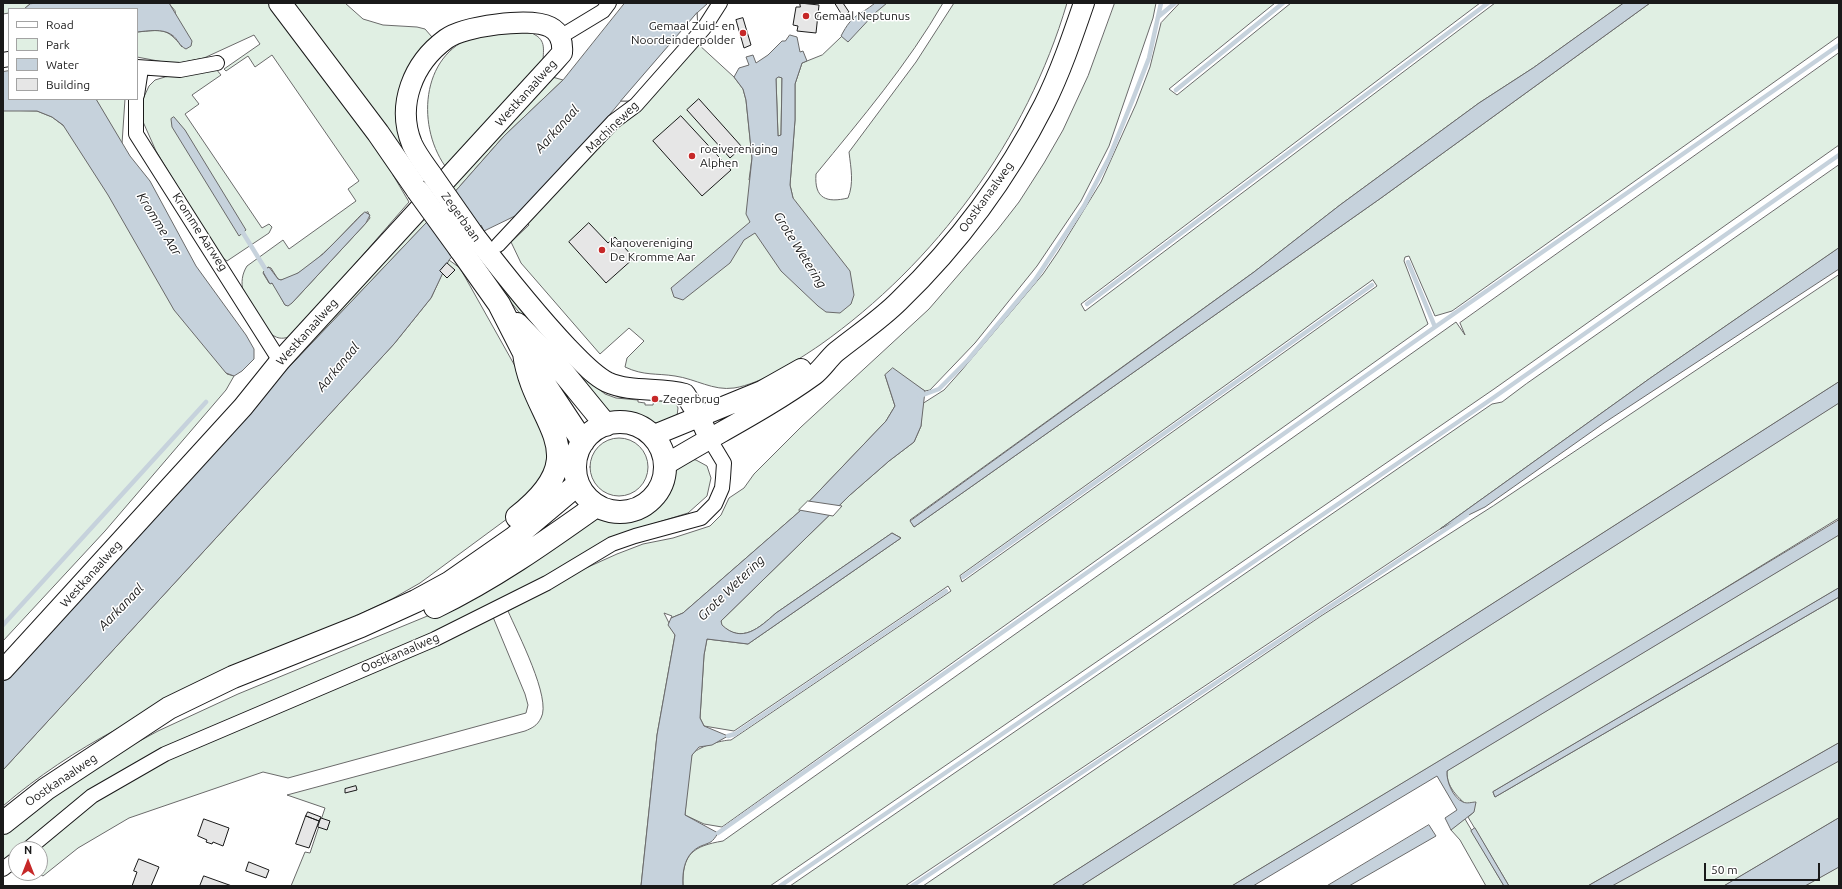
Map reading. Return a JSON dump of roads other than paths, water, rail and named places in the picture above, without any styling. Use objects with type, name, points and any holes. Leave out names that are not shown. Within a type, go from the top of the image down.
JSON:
[{"type":"main road","name":"Zegerbaan","points":[[280,3],[373,127],[425,183],[467,242],[524,353],[583,442]]},
{"type":"main road","name":"Zegerbaan","points":[[499,304],[557,365],[606,425]]},
{"type":"main road","points":[[361,626],[377,612],[461,561],[534,502],[550,482],[557,464],[556,439],[526,370],[524,353]]},
{"type":"main road","points":[[618,423],[631,424],[652,436],[661,450],[664,465],[661,485],[654,497],[643,506],[630,511],[616,512],[596,506],[587,498],[578,484],[575,462],[583,442],[593,431],[606,425],[618,423]]},
{"type":"main road","name":"Oostkanaalweg","points":[[3,823],[46,789],[169,708],[206,690],[361,626],[416,601],[470,570],[515,537],[578,484]]},
{"type":"main road","name":"Oostkanaalweg","points":[[122,740],[213,700],[422,613],[454,598],[485,582],[531,552],[596,506]]},
{"type":"street","points":[[560,37],[602,11],[609,3]]},
{"type":"street","name":"Machineweg","points":[[498,245],[614,122],[636,105],[704,28],[720,3]]},
{"type":"street","name":"Oostkanaalweg","points":[[664,465],[776,400],[809,378],[835,353],[897,303],[928,272],[967,226],[989,196],[1028,135],[1045,104],[1067,51],[1084,3]]},
{"type":"street","name":"Zegerbaan","points":[[425,183],[407,126],[406,99],[412,78],[424,60],[447,38],[472,29],[523,23],[540,24],[550,28],[560,37]]},
{"type":"street","name":"Westkanaalweg","points":[[3,670],[238,413],[280,361],[562,53],[560,37]]},
{"type":"street","points":[[138,82],[139,68],[180,70],[217,63]]},
{"type":"street","name":"Kromme Aarweg","points":[[136,100],[136,134],[280,361]]},
{"type":"street","name":"Zegerbaan","points":[[467,242],[594,374],[607,382],[621,387],[673,391],[685,394],[700,418]]},
{"type":"street","name":"Oostkanaalweg","points":[[652,436],[700,418],[762,391],[810,364],[835,353]]},
{"type":"street","name":"Oostkanaalweg","points":[[38,841],[92,796],[165,754],[435,639],[547,583],[612,544],[635,536],[692,522],[701,518],[715,504],[722,488],[724,463],[709,438],[700,418]]},
{"type":"water","points":[[169,3],[192,41],[191,46],[186,49],[174,37],[164,31],[155,30],[138,32],[138,8],[25,8],[30,4]]},
{"type":"water","name":"Aarkanaal","points":[[625,3],[708,3],[697,13],[698,27],[633,101],[621,101],[554,181],[517,215],[484,231],[481,225],[449,260],[431,298],[394,344],[3,770],[3,675],[271,386],[445,203],[504,136],[563,80]]},
{"type":"water","points":[[875,3],[887,3],[875,13],[848,42],[841,36],[849,23],[856,16]]},
{"type":"water","points":[[1624,3],[1650,3],[1381,198],[914,527],[910,521],[1254,272],[1340,205],[1479,103],[1533,68]]},
{"type":"water","name":"Grote Wetering","points":[[790,35],[797,37],[800,52],[803,51],[807,61],[802,63],[795,84],[795,120],[790,185],[793,198],[850,271],[854,295],[851,304],[840,313],[826,312],[781,271],[755,233],[744,240],[730,263],[683,300],[674,297],[671,288],[750,222],[746,214],[752,158],[746,100],[743,89],[734,77],[739,68],[749,65],[746,57],[753,55],[756,63],[768,55],[782,41],[785,41]],"holes":[[[779,77],[782,78],[781,135],[778,136],[776,79]]]},
{"type":"water","name":"Kromme Aar","points":[[8,71],[8,100],[97,100],[130,156],[150,181],[196,266],[246,335],[254,349],[254,359],[242,371],[234,376],[226,373],[174,310],[108,195],[63,125],[52,117],[37,111],[3,111],[3,72]]},
{"type":"water","points":[[174,117],[185,130],[246,230],[239,236],[172,127],[171,119]]},
{"type":"water","points":[[365,212],[370,215],[366,223],[292,303],[288,306],[285,305],[272,283],[270,284],[263,272],[269,267],[278,279],[281,280],[298,273],[323,254]]},
{"type":"water","points":[[1839,248],[1839,269],[1604,423],[1485,507],[1440,529],[1649,379]]},
{"type":"water","name":"Grote Wetering","points":[[893,368],[925,391],[921,426],[914,442],[889,461],[850,495],[721,621],[722,625],[729,631],[736,633],[743,634],[750,632],[892,533],[901,538],[748,644],[707,639],[704,655],[700,718],[704,726],[728,736],[712,745],[699,747],[692,755],[685,815],[718,833],[709,843],[701,846],[691,853],[684,868],[683,886],[641,886],[657,735],[675,635],[668,625],[671,618],[683,613],[800,511],[886,421],[895,406],[885,375]]},
{"type":"water","points":[[1839,382],[1839,403],[1081,886],[1052,886]]},
{"type":"water","points":[[1839,520],[1839,535],[1447,771],[1449,784],[1456,797],[1465,803],[1476,802],[1474,812],[1451,830],[1445,818],[1457,810],[1437,776],[1253,886],[1232,886]]},
{"type":"water","points":[[1839,588],[1839,597],[1495,797],[1493,792]]},
{"type":"water","points":[[1839,743],[1839,761],[1612,886],[1588,886]]},
{"type":"water","points":[[1839,818],[1839,867],[1805,886],[1724,886]]},
{"type":"water","points":[[1429,825],[1436,836],[1349,886],[1327,886]]},
{"type":"water","points":[[1475,828],[1509,886],[1504,886],[1471,831]]},
{"type":"waterway","points":[[1158,17],[1161,3]]},
{"type":"waterway","points":[[920,396],[939,389],[968,360],[1035,280],[1084,206],[1109,158],[1133,99],[1149,58],[1158,17],[1175,3]]},
{"type":"waterway","points":[[1176,90],[1283,3]]},
{"type":"waterway","points":[[1087,304],[1488,3]]},
{"type":"waterway","points":[[718,833],[1435,327],[1839,45]]},
{"type":"waterway","points":[[780,886],[1493,398],[1839,155]]},
{"type":"waterway","points":[[240,228],[269,275]]},
{"type":"waterway","points":[[1408,262],[1435,327]]},
{"type":"waterway","points":[[963,577],[1372,285]]},
{"type":"waterway","points":[[3,625],[206,402]]},
{"type":"waterway","points":[[912,886],[1467,515]]},
{"type":"waterway","points":[[728,736],[735,734],[946,591]]},
{"type":"place","name":"Gemaal Neptunus","points":[[806,16]]},
{"type":"place","name":"Gemaal Zuid- en Noordeinderpolder","points":[[743,33]]},
{"type":"place","name":"roeivereniging Alphen","points":[[692,156]]},
{"type":"place","name":"kanovereniging De Kromme Aar","points":[[602,250]]},
{"type":"place","name":"Zegerbrug","points":[[655,399]]}]
